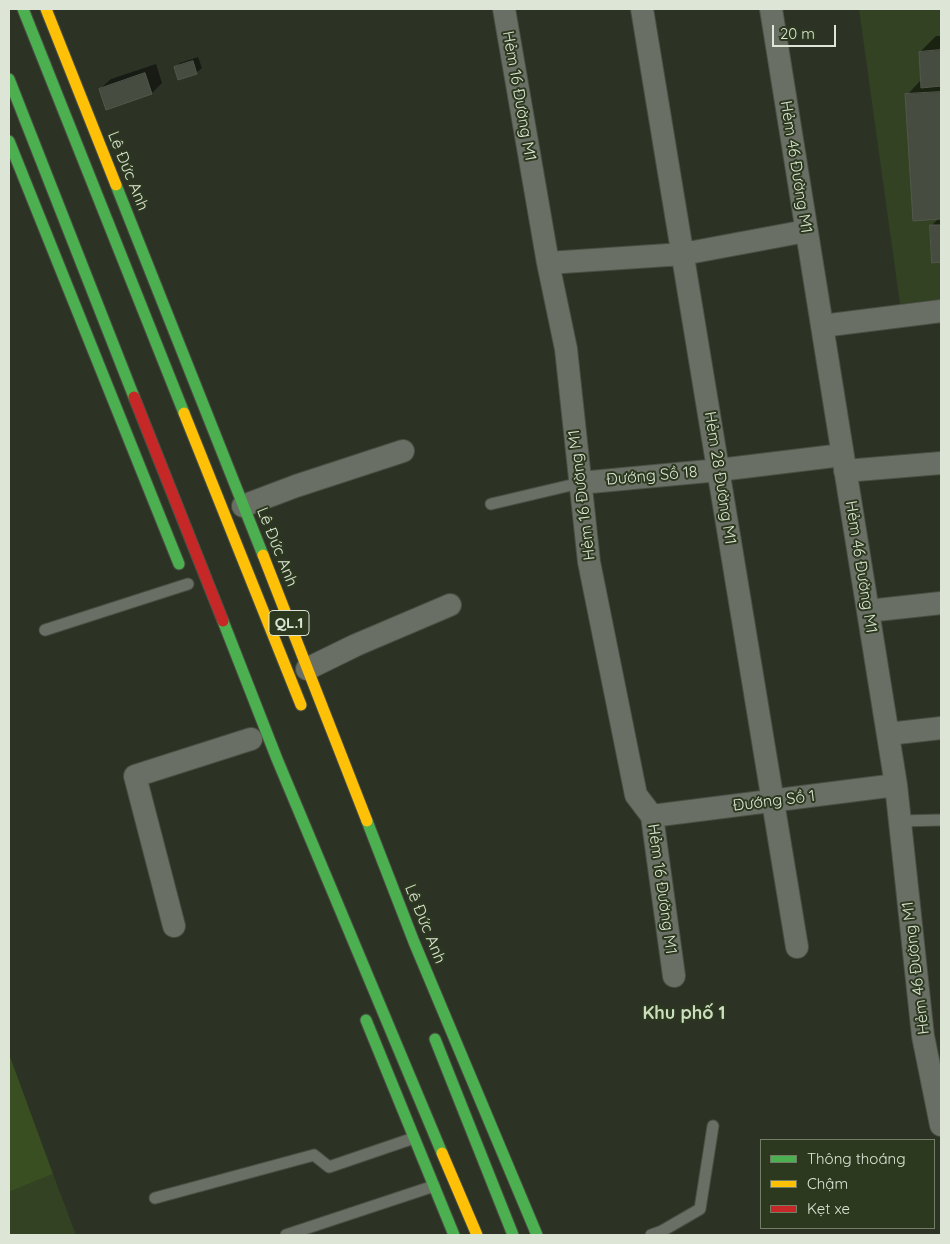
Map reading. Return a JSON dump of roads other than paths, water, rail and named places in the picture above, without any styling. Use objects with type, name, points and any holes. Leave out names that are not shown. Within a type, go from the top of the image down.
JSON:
[{"type":"highway","name":"QL.1","points":[[23,9],[307,719]]},
{"type":"highway","name":"Lê Đức Anh","points":[[46,9],[414,942],[537,1235]]},
{"type":"highway","points":[[9,80],[276,759],[477,1235]]},
{"type":"highway","points":[[9,141],[190,589]]},
{"type":"highway","points":[[363,1012],[454,1235]]},
{"type":"highway","points":[[432,1032],[513,1235]]},
{"type":"street","name":"Hẻm 16 Đường M1","points":[[504,9],[548,262],[566,349],[589,562],[636,795],[652,816],[674,976]]},
{"type":"street","name":"Hẻm 28 Đường M1","points":[[642,9],[797,947]]},
{"type":"street","name":"Hẻm 46 Đường M1","points":[[770,9],[896,785],[898,821],[923,1036],[941,1125]]},
{"type":"street","points":[[548,262],[683,254],[806,230]]},
{"type":"street","points":[[822,326],[941,311]]},
{"type":"street","points":[[243,506],[296,486],[403,452]]},
{"type":"street","name":"Đướng Sồ 18","points":[[580,483],[719,470],[844,463],[941,463]]},
{"type":"street","points":[[868,612],[941,603]]},
{"type":"street","points":[[307,669],[356,645],[450,605]]},
{"type":"street","points":[[888,734],[941,728]]},
{"type":"street","points":[[174,926],[135,776],[251,739]]},
{"type":"street","name":"Đướng Sồ 1","points":[[652,816],[896,785]]},
{"type":"lane","points":[[491,504],[580,483]]},
{"type":"lane","points":[[45,630],[190,589]]},
{"type":"lane","points":[[898,821],[941,820]]},
{"type":"lane","points":[[651,1235],[662,1231],[700,1209],[713,1126]]},
{"type":"lane","points":[[155,1198],[314,1155],[329,1167],[414,1138]]},
{"type":"lane","points":[[286,1235],[434,1186]]},
{"type":"district","name":"Khu phố 1","points":[[684,1014]]}]
